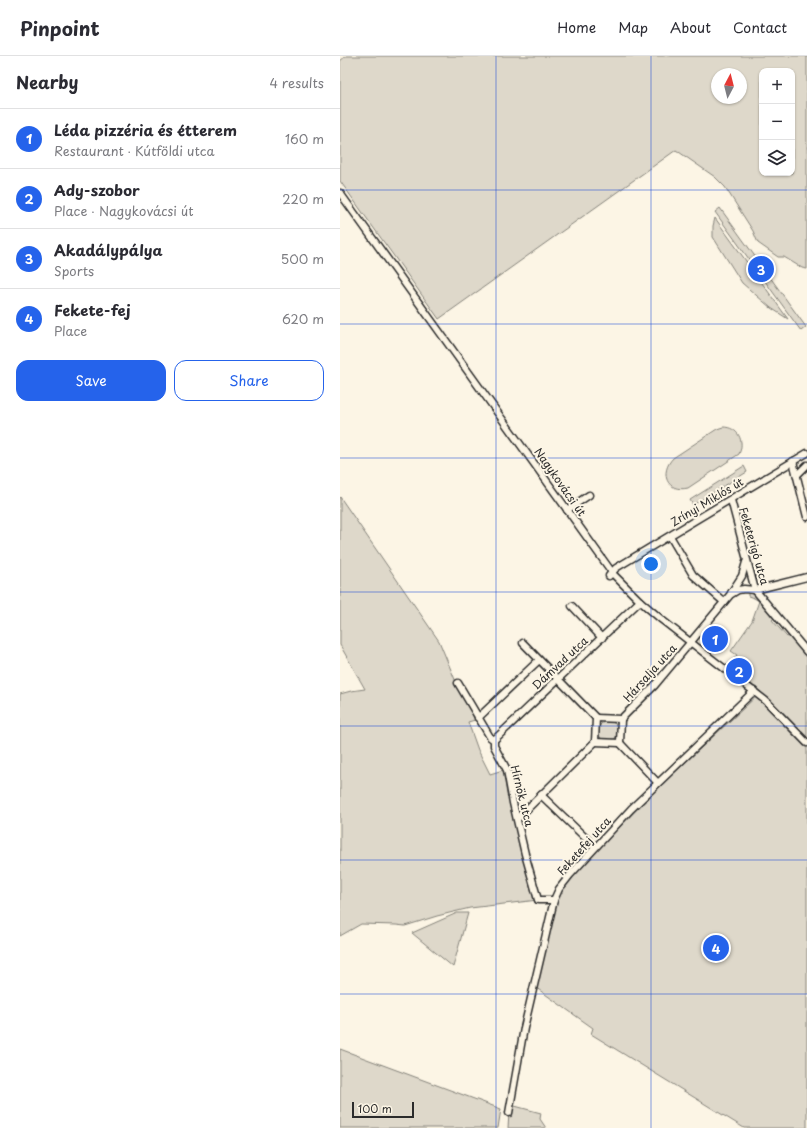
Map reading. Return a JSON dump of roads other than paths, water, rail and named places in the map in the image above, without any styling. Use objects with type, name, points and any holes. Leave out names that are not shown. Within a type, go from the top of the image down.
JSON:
[{"type":"street","name":"Nagykovácsi út","points":[[340,193],[613,573],[640,601],[770,704],[807,742]]},
{"type":"street","name":"Zrínyi Miklós út","points":[[613,573],[670,536],[807,453]]},
{"type":"street","points":[[793,461],[807,517]]},
{"type":"street","points":[[796,475],[807,465]]},
{"type":"street","points":[[567,510],[589,495]]},
{"type":"street","name":"Feketerigó utca","points":[[731,500],[755,590],[807,652]]},
{"type":"street","points":[[670,536],[693,575],[724,602]]},
{"type":"street","name":"Hársalja utca","points":[[621,720],[654,686],[724,602],[742,576],[746,558]]},
{"type":"street","points":[[730,594],[738,590],[755,590],[807,577]]},
{"type":"street","name":"Dámvad utca","points":[[494,740],[640,601]]},
{"type":"street","points":[[572,606],[602,638]]},
{"type":"street","points":[[523,644],[596,718],[621,720],[620,743]]},
{"type":"street","points":[[478,718],[539,660]]},
{"type":"street","name":"Hírnök utca","points":[[458,684],[490,737],[494,740],[494,746],[507,770],[517,819],[538,900],[554,900]]},
{"type":"street","name":"Feketefej utca","points":[[509,1113],[524,1028],[554,900],[566,879],[657,782],[754,691]]},
{"type":"street","points":[[517,819],[595,742],[596,718]]},
{"type":"street","points":[[595,742],[620,743],[657,782]]},
{"type":"street","points":[[541,796],[595,848]]},
{"type":"place","name":"Akadálypálya","points":[[761,269]]},
{"type":"place","name":"Léda pizzéria és étterem","points":[[715,639]]},
{"type":"place","name":"Ady-szobor","points":[[739,671]]},
{"type":"place","name":"Fekete-fej","points":[[716,948]]}]
